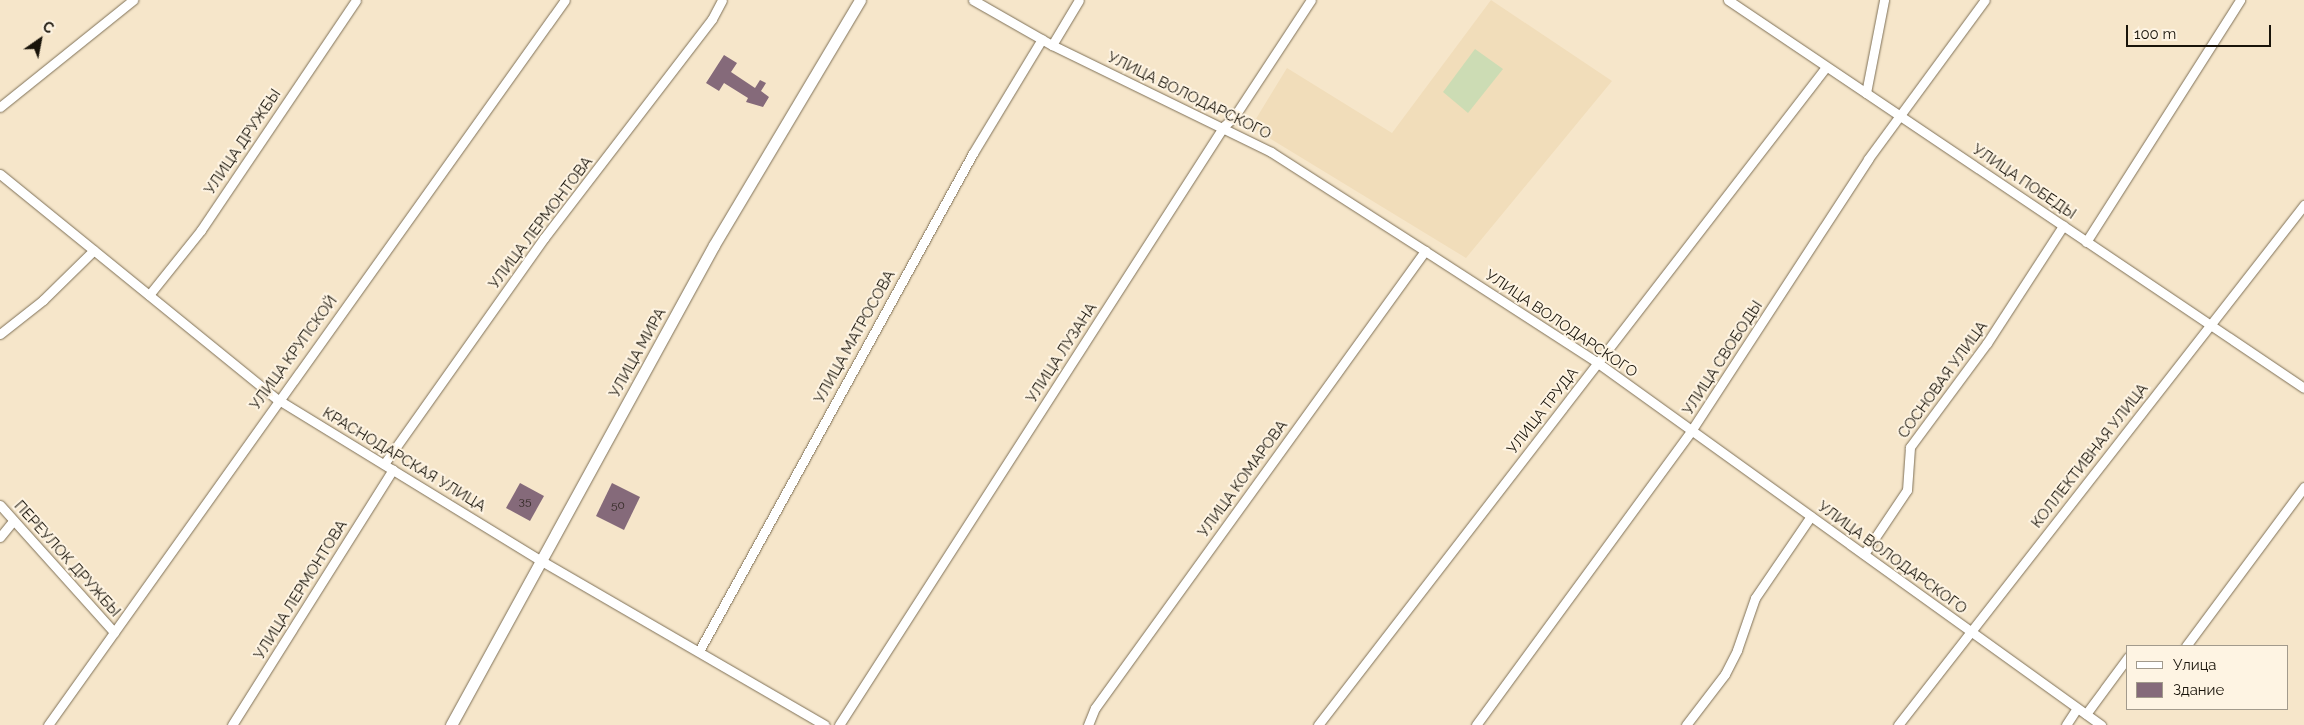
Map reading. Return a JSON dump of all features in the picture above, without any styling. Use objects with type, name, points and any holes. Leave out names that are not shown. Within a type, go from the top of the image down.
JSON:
[{"type":"main road","name":"УЛИЦА МИРА","points":[[451,725],[714,245],[860,0]]},
{"type":"street","points":[[0,107],[133,0]]},
{"type":"street","name":"УЛИЦА ДРУЖБЫ","points":[[149,296],[201,230],[356,0]]},
{"type":"street","name":"УЛИЦА КРУПСКОЙ","points":[[48,725],[277,399],[565,0]]},
{"type":"street","name":"УЛИЦА ЛЕРМОНТОВА","points":[[384,464],[544,238],[712,19],[722,0]]},
{"type":"street","name":"УЛИЦА ВОЛОДАРСКОГО","points":[[973,0],[1052,45],[1224,126],[1425,251],[1598,363],[2101,725]]},
{"type":"street","points":[[1052,45],[1079,0]]},
{"type":"street","name":"УЛИЦА ЛУЗАНА","points":[[839,725],[1224,126],[1234,117],[1311,0]]},
{"type":"street","name":"УЛИЦА ПОБЕДЫ","points":[[1728,0],[2304,388]]},
{"type":"street","points":[[1866,93],[1884,0]]},
{"type":"street","name":"УЛИЦА СВОБОДЫ","points":[[1476,725],[1692,431],[1868,159],[1902,116],[1985,0]]},
{"type":"street","points":[[2086,242],[2240,0]]},
{"type":"street","name":"УЛИЦА МАТРОСОВА","points":[[699,651],[973,153],[1042,39]]},
{"type":"street","name":"УЛИЦА ТРУДА","points":[[1318,725],[1826,66]]},
{"type":"street","name":"КРАСНОДАРСКАЯ УЛИЦА","points":[[0,174],[277,399],[540,560],[825,725]]},
{"type":"street","name":"КОЛЛЕКТИВНАЯ УЛИЦА","points":[[1898,725],[2304,204]]},
{"type":"street","name":"СОСНОВАЯ УЛИЦА","points":[[1864,554],[1907,490],[1910,447],[1987,343],[2063,226]]},
{"type":"street","points":[[0,334],[43,300],[94,250]]},
{"type":"street","name":"УЛИЦА КОМАРОВА","points":[[1088,725],[1095,708],[1425,251]]},
{"type":"street","name":"УЛИЦА ЛЕРМОНТОВА","points":[[232,725],[393,469]]},
{"type":"street","points":[[2187,645],[2304,487]]},
{"type":"street","name":"ПЕРЕУЛОК ДРУЖБЫ","points":[[0,505],[12,522],[114,632]]},
{"type":"street","points":[[1686,725],[1725,674],[1738,650],[1755,598],[1811,516]]},
{"type":"street","points":[[0,537],[12,522]]},
{"type":"street","points":[[2086,714],[2126,660]]},
{"type":"street","points":[[2066,725],[2078,708]]},
{"type":"shaded area","points":[[1491,0],[1612,81],[1466,258],[1251,127],[1287,68],[1392,133]]},
{"type":"green space","points":[[1475,49],[1503,69],[1468,113],[1443,92]]},
{"type":"building","points":[[724,55],[737,63],[731,72],[755,88],[760,80],[766,83],[761,91],[769,97],[763,107],[746,102],[748,98],[724,83],[719,91],[706,83]]},
{"type":"building","points":[[520,483],[544,496],[530,521],[506,508]]},
{"type":"building","points":[[612,483],[640,497],[624,530],[596,516]]}]
